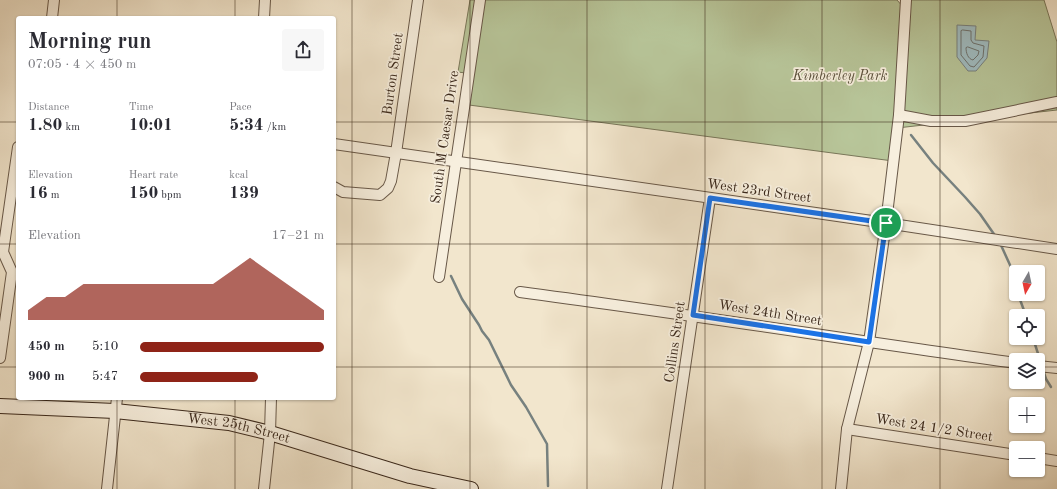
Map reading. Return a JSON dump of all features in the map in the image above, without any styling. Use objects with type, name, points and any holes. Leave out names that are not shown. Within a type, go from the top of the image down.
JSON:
[{"type":"street","points":[[52,16],[54,0]]},
{"type":"street","points":[[264,16],[265,0]]},
{"type":"street","name":"Burton Street","points":[[336,188],[344,192],[380,195],[388,188],[396,153],[418,0]]},
{"type":"street","name":"South M Caesar Drive","points":[[439,277],[480,0]]},
{"type":"street","points":[[840,489],[847,429],[869,342],[886,223],[899,115],[906,0]]},
{"type":"street","points":[[899,115],[931,121],[965,121],[1057,102]]},
{"type":"street","name":"West 23rd Street","points":[[336,144],[1057,249]]},
{"type":"street","points":[[0,358],[12,272],[1,252],[16,159]]},
{"type":"street","name":"Collins Street","points":[[667,489],[710,198]]},
{"type":"street","name":"West 24th Street","points":[[520,292],[693,315],[1009,362]]},
{"type":"street","points":[[1045,367],[1057,368]]},
{"type":"street","points":[[264,489],[270,433],[271,400]]},
{"type":"street","points":[[107,489],[116,404]]},
{"type":"street","name":"West 25th Street","points":[[0,406],[116,404],[229,423],[270,433],[410,476],[471,489]]},
{"type":"street","name":"West 24 1/2 Street","points":[[847,429],[1009,454]]},
{"type":"street","points":[[1045,459],[1057,461]]},
{"type":"green space","name":"Kimberley Park","points":[[470,0],[897,0],[904,8],[905,0],[1044,0],[1057,42],[1057,110],[897,128],[893,161],[469,105],[473,74],[458,72]]},
{"type":"water","points":[[957,25],[976,26],[975,40],[989,41],[987,58],[976,71],[968,71],[957,57]]},
{"type":"waterway","points":[[911,135],[933,163],[980,214],[996,237]]},
{"type":"waterway","points":[[1000,243],[1010,265]]},
{"type":"waterway","points":[[451,276],[462,299],[489,340],[511,385],[526,407],[547,444],[548,486]]},
{"type":"waterway","points":[[1021,301],[1023,309]]},
{"type":"waterway","points":[[1035,345],[1038,353]]},
{"type":"waterway","points":[[1045,376],[1051,387]]},
{"type":"route","points":[[710,198],[886,223],[869,342],[693,315],[710,198]]}]
